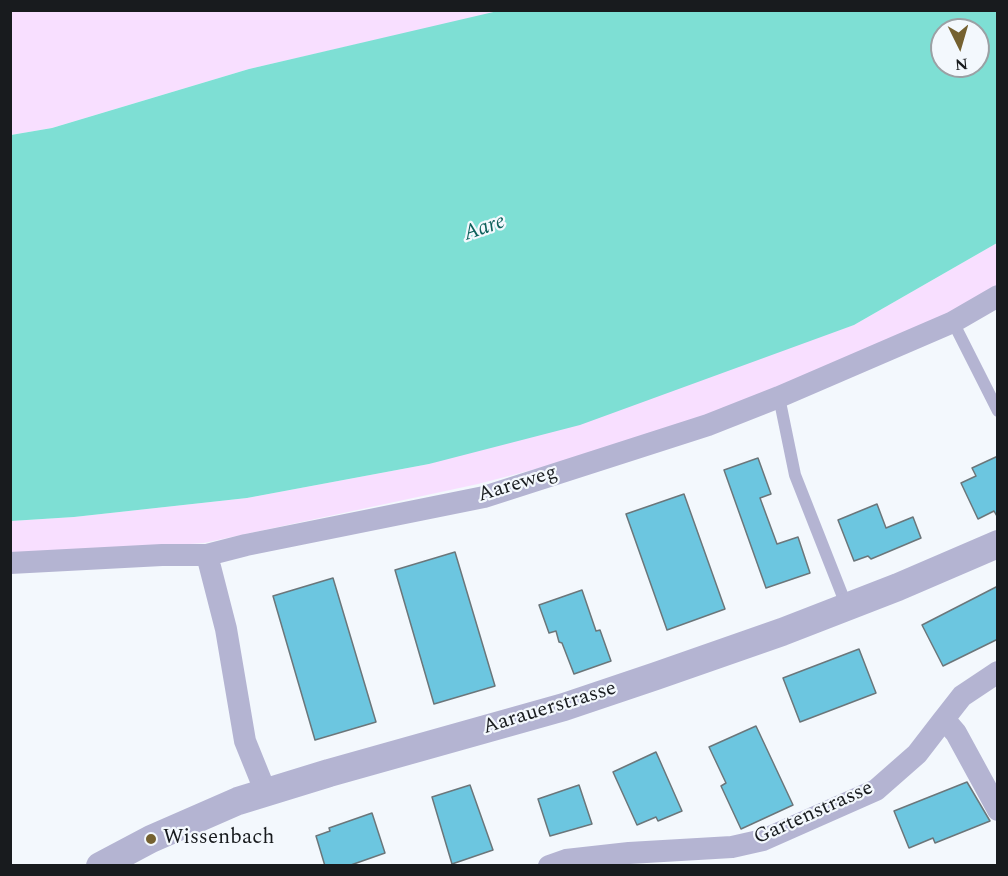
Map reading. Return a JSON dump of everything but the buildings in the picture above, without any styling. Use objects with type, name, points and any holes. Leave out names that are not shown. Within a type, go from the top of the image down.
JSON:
[{"type":"street","name":"Aareweg","points":[[10,563],[162,555],[207,555],[484,496],[708,425],[953,322],[998,296]]},
{"type":"street","name":"Aarauerstrasse","points":[[100,866],[204,814],[266,793],[564,707],[771,636],[936,572],[998,544]]},
{"type":"street","points":[[207,555],[226,629],[245,741],[266,793]]},
{"type":"street","name":"Gartenstrasse","points":[[549,866],[567,860],[629,853],[732,847],[763,840],[876,790],[917,754],[962,696],[998,672]]},
{"type":"street","points":[[944,719],[956,733],[998,810]]},
{"type":"lane","points":[[953,322],[998,411]]},
{"type":"lane","points":[[779,397],[795,475],[847,607]]},
{"type":"shaded area","points":[[11,11],[502,11],[249,69],[52,128],[11,135]]},
{"type":"shaded area","points":[[997,243],[997,286],[941,318],[784,387],[601,452],[478,484],[204,543],[93,551],[11,553],[11,521],[74,517],[247,498],[429,464],[854,325]]},
{"type":"water","name":"Aare","points":[[502,10],[997,11],[997,243],[854,325],[580,425],[429,464],[247,498],[74,517],[11,521],[11,135],[52,128],[249,69]]},
{"type":"place","name":"Wissenbach","points":[[151,839]]}]
